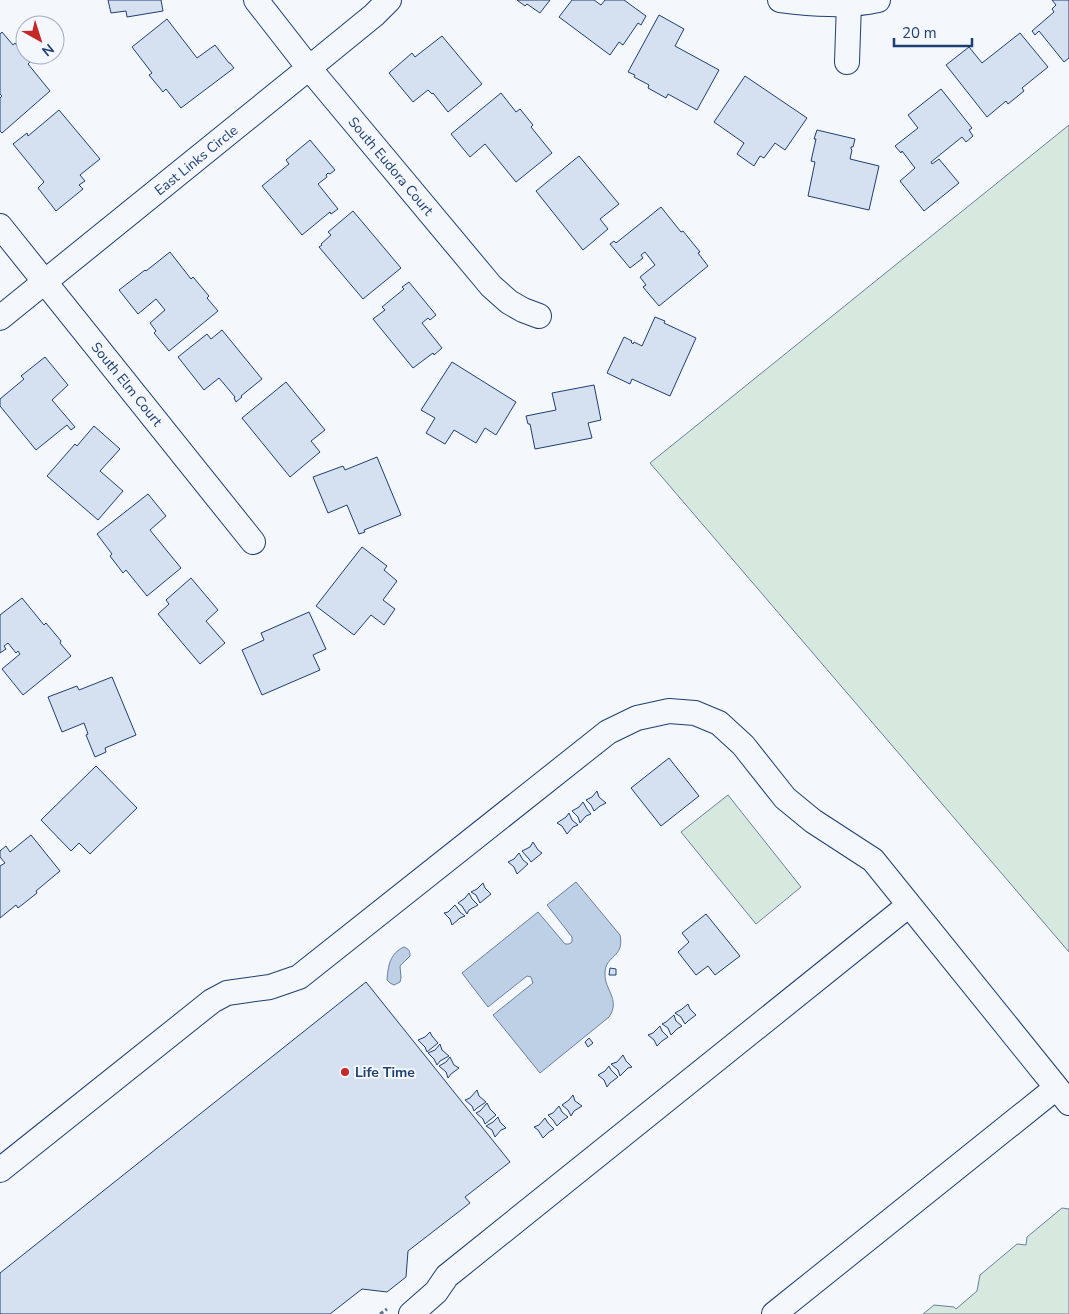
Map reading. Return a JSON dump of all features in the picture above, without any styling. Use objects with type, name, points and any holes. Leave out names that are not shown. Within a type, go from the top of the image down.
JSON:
[{"type":"street","name":"South Eudora Court","points":[[256,0],[491,286],[509,302],[539,316]]},
{"type":"street","name":"East Links Circle","points":[[0,318],[310,68],[374,15],[389,0]]},
{"type":"street","points":[[780,0],[828,4],[864,3],[878,0]]},
{"type":"street","points":[[847,62],[849,3]]},
{"type":"street","name":"South Elm Court","points":[[0,226],[253,542]]},
{"type":"street","points":[[0,1170],[212,1001],[227,994],[270,987],[299,977],[608,732],[637,718],[669,711],[695,713],[718,722],[743,745],[785,798],[813,821],[873,860],[1063,1095],[774,1314]]},
{"type":"street","points":[[410,1314],[437,1303],[447,1276],[908,905]]},
{"type":"shaded area","points":[[1069,125],[1069,952],[650,463]]},
{"type":"shaded area","points":[[728,795],[801,887],[756,924],[681,832]]},
{"type":"shaded area","points":[[1062,1208],[1069,1209],[1069,1314],[923,1314],[934,1305],[954,1307],[956,1309],[977,1291],[980,1275],[1017,1244],[1026,1245],[1027,1237]]},
{"type":"water","points":[[576,882],[620,935],[620,948],[608,963],[605,973],[605,979],[613,1000],[612,1011],[609,1017],[540,1073],[493,1015],[533,983],[531,977],[527,976],[488,1007],[462,973],[538,912],[565,944],[572,942],[572,937],[547,905]]},
{"type":"water","points":[[404,947],[409,950],[410,956],[400,966],[400,982],[394,985],[387,980],[389,965],[393,956]]},
{"type":"building","points":[[108,0],[161,0],[163,11],[127,17],[126,11],[111,13]]},
{"type":"building","points":[[517,0],[550,0],[540,13]]},
{"type":"building","points":[[572,0],[594,0],[601,5],[605,0],[624,0],[646,16],[641,25],[638,23],[623,45],[619,42],[610,55],[559,17]]},
{"type":"building","points":[[1052,0],[1069,0],[1069,58],[1064,62],[1039,31],[1035,35],[1032,31],[1054,12],[1052,9],[1056,5]]},
{"type":"building","points":[[659,15],[684,29],[675,46],[719,70],[697,110],[668,94],[666,98],[648,88],[649,85],[628,72]]},
{"type":"building","points":[[167,19],[197,58],[215,45],[234,68],[181,108],[166,89],[163,92],[149,75],[152,73],[132,47]]},
{"type":"building","points":[[2,32],[13,45],[15,43],[15,65],[29,65],[50,91],[2,133],[0,131],[0,98],[2,96],[0,94],[0,34]]},
{"type":"building","points":[[1020,33],[1048,67],[1022,88],[1024,91],[1008,104],[1006,101],[987,117],[946,65],[969,47],[982,63]]},
{"type":"building","points":[[442,36],[482,84],[448,112],[433,93],[428,90],[413,102],[389,73],[412,53],[415,57]]},
{"type":"building","points":[[745,76],[807,118],[785,150],[775,143],[764,158],[760,156],[754,166],[737,154],[744,143],[714,122]]},
{"type":"building","points":[[941,89],[972,128],[969,130],[973,136],[966,142],[962,137],[931,162],[932,164],[939,159],[959,183],[924,211],[900,181],[915,168],[902,151],[901,153],[895,146],[918,128],[908,115]]},
{"type":"building","points":[[501,93],[516,112],[520,109],[533,125],[531,127],[552,153],[516,182],[485,144],[470,157],[451,134]]},
{"type":"building","points":[[59,110],[100,159],[80,175],[85,181],[79,185],[83,189],[56,211],[38,188],[44,182],[13,144],[27,133],[28,136]]},
{"type":"building","points":[[817,130],[855,139],[853,147],[851,147],[850,159],[879,166],[869,210],[808,196],[815,162],[811,161]]},
{"type":"building","points":[[310,140],[335,170],[330,174],[328,173],[327,177],[318,184],[338,209],[331,214],[330,212],[302,235],[262,186],[289,164],[286,160]]},
{"type":"building","points":[[579,156],[619,204],[600,219],[608,229],[583,250],[536,191]]},
{"type":"building","points":[[661,207],[700,252],[698,253],[708,266],[659,306],[643,287],[646,285],[640,277],[655,265],[645,252],[641,255],[643,258],[630,268],[610,244],[614,241],[616,243]]},
{"type":"building","points":[[353,211],[401,268],[363,299],[319,247],[331,235],[328,232]]},
{"type":"building","points":[[170,252],[191,279],[193,277],[209,296],[207,298],[218,311],[169,351],[154,333],[156,331],[150,323],[165,310],[156,299],[138,314],[119,290]]},
{"type":"building","points":[[409,282],[436,315],[422,323],[442,348],[413,368],[373,319],[385,310],[382,307],[404,289],[402,287]]},
{"type":"building","points":[[655,317],[696,338],[670,396],[632,379],[630,384],[607,373],[624,337],[632,341],[633,344],[634,342],[642,346]]},
{"type":"building","points":[[222,330],[262,379],[236,402],[235,397],[219,378],[204,390],[178,357],[207,334],[211,339]]},
{"type":"building","points":[[45,357],[68,385],[52,400],[75,427],[71,430],[67,425],[36,450],[0,406],[0,399],[24,379],[21,376]]},
{"type":"building","points":[[452,362],[516,402],[496,435],[485,428],[476,443],[454,430],[445,444],[426,433],[435,418],[421,410]]},
{"type":"building","points":[[286,382],[325,430],[311,441],[320,452],[290,477],[242,418]]},
{"type":"building","points":[[594,385],[601,420],[588,423],[592,438],[535,449],[530,424],[528,424],[526,416],[556,410],[552,393]]},
{"type":"building","points":[[94,426],[120,449],[100,471],[123,491],[98,520],[47,476],[75,444],[77,446]]},
{"type":"building","points":[[377,457],[401,515],[364,530],[365,532],[359,534],[347,505],[328,513],[313,477],[343,466],[345,470]]},
{"type":"building","points":[[148,494],[166,516],[150,530],[181,568],[147,596],[126,570],[123,573],[97,534]]},
{"type":"building","points":[[362,547],[387,566],[384,570],[397,581],[383,600],[395,609],[384,625],[371,615],[354,635],[316,606]]},
{"type":"building","points":[[191,578],[218,610],[206,621],[225,643],[200,664],[158,614],[169,604],[166,600]]},
{"type":"building","points":[[22,598],[44,625],[46,623],[71,656],[23,695],[2,669],[20,654],[18,651],[16,653],[8,643],[4,646],[6,649],[0,653],[0,615]]},
{"type":"building","points":[[309,612],[326,649],[313,655],[320,670],[262,695],[242,650],[264,640],[261,633]]},
{"type":"building","points":[[112,677],[136,735],[105,748],[106,752],[95,757],[86,735],[88,734],[84,723],[62,732],[48,697],[77,686],[79,690]]},
{"type":"building","points":[[669,758],[699,796],[661,826],[631,788]]},
{"type":"building","points":[[96,766],[137,808],[90,854],[79,843],[71,851],[41,820]]},
{"type":"building","points":[[597,791],[599,797],[606,803],[594,811],[586,800]]},
{"type":"building","points":[[583,802],[591,814],[586,816],[580,823],[578,817],[572,811]]},
{"type":"building","points":[[569,813],[572,820],[578,825],[573,827],[567,834],[562,826],[557,823]]},
{"type":"building","points":[[31,835],[60,871],[18,908],[16,905],[0,918],[0,866],[5,863],[0,857],[0,851],[6,846],[10,852]]},
{"type":"building","points":[[533,842],[542,853],[531,862],[522,851],[530,847]]},
{"type":"building","points":[[519,853],[528,864],[517,874],[514,867],[508,862]]},
{"type":"building","points":[[483,883],[491,894],[480,903],[476,895],[471,892]]},
{"type":"building","points":[[469,893],[478,905],[469,910],[467,914],[458,903]]},
{"type":"building","points":[[455,905],[465,916],[452,925],[450,919],[444,913],[448,912]]},
{"type":"building","points":[[706,914],[740,956],[715,975],[708,966],[696,975],[678,952],[689,942],[682,933]]},
{"type":"building","points":[[610,968],[616,969],[616,975],[609,975]]},
{"type":"building","name":"Life Time","points":[[366,982],[510,1162],[465,1197],[470,1203],[408,1251],[406,1277],[387,1292],[362,1289],[330,1314],[0,1314],[0,1273]]},
{"type":"building","points":[[688,1004],[696,1015],[685,1024],[681,1017],[675,1013]]},
{"type":"building","points":[[674,1015],[676,1021],[682,1026],[671,1035],[668,1028],[662,1024]]},
{"type":"building","points":[[660,1026],[668,1037],[657,1046],[648,1035]]},
{"type":"building","points":[[430,1032],[438,1043],[427,1052],[418,1040]]},
{"type":"building","points":[[589,1038],[593,1043],[588,1047],[585,1042]]},
{"type":"building","points":[[440,1044],[442,1050],[449,1056],[437,1065],[428,1053],[435,1050]]},
{"type":"building","points":[[623,1055],[632,1067],[628,1068],[620,1076],[618,1070],[611,1064],[617,1062]]},
{"type":"building","points":[[450,1057],[454,1065],[459,1068],[448,1078],[446,1072],[439,1066]]},
{"type":"building","points":[[609,1066],[618,1077],[607,1087],[604,1080],[598,1075]]},
{"type":"building","points":[[477,1090],[479,1096],[486,1102],[474,1111],[472,1106],[465,1100],[470,1098]]},
{"type":"building","points":[[573,1095],[575,1101],[582,1106],[574,1111],[571,1116],[562,1105]]},
{"type":"building","points":[[487,1103],[496,1115],[485,1124],[483,1119],[476,1113]]},
{"type":"building","points":[[559,1106],[568,1117],[557,1126],[548,1115],[553,1113]]},
{"type":"building","points":[[498,1117],[506,1128],[501,1130],[495,1137],[492,1130],[486,1126]]},
{"type":"building","points":[[545,1118],[554,1129],[543,1138],[534,1127],[539,1125]]},
{"type":"place","name":"Life Time","points":[[345,1072]]}]
